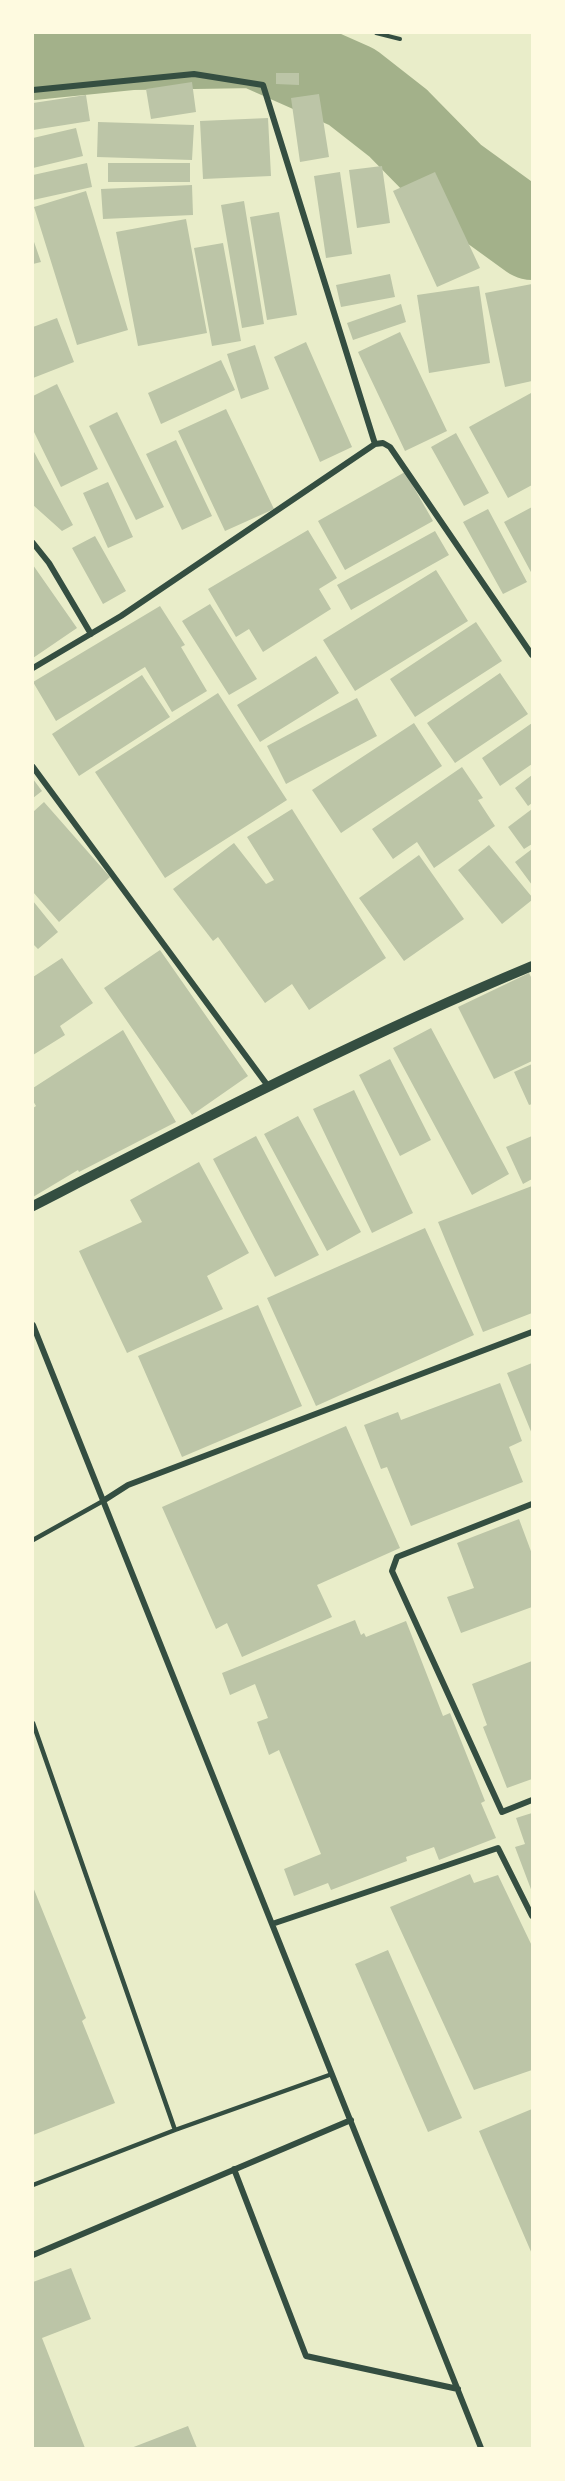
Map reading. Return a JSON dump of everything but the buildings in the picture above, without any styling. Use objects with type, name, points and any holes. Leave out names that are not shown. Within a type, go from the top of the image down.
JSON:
[{"type":"street","points":[[33,90],[194,74],[263,85],[379,444]]},
{"type":"street","points":[[33,668],[91,634],[379,444],[390,447],[532,655]]},
{"type":"street","points":[[33,543],[49,562],[91,634]]},
{"type":"street","points":[[33,766],[268,1086]]},
{"type":"street","points":[[33,1206],[268,1086],[462,995],[532,966]]},
{"type":"street","points":[[33,1325],[481,2448]]},
{"type":"street","points":[[103,1502],[128,1485],[532,1332]]},
{"type":"street","points":[[532,1504],[397,1557],[392,1571],[502,1812],[532,1800]]},
{"type":"street","points":[[272,1924],[498,1848],[532,1916]]},
{"type":"street","points":[[33,2255],[351,2120]]},
{"type":"street","points":[[234,2169],[306,2356],[458,2390]]},
{"type":"lane","points":[[33,1540],[103,1502]]},
{"type":"lane","points":[[33,1723],[175,2130]]},
{"type":"lane","points":[[33,2185],[175,2130],[332,2074]]},
{"type":"path","points":[[376,33],[400,39]]},
{"type":"waterway","points":[[33,56],[132,46],[255,44],[352,87],[398,123],[452,178],[532,236]]}]
